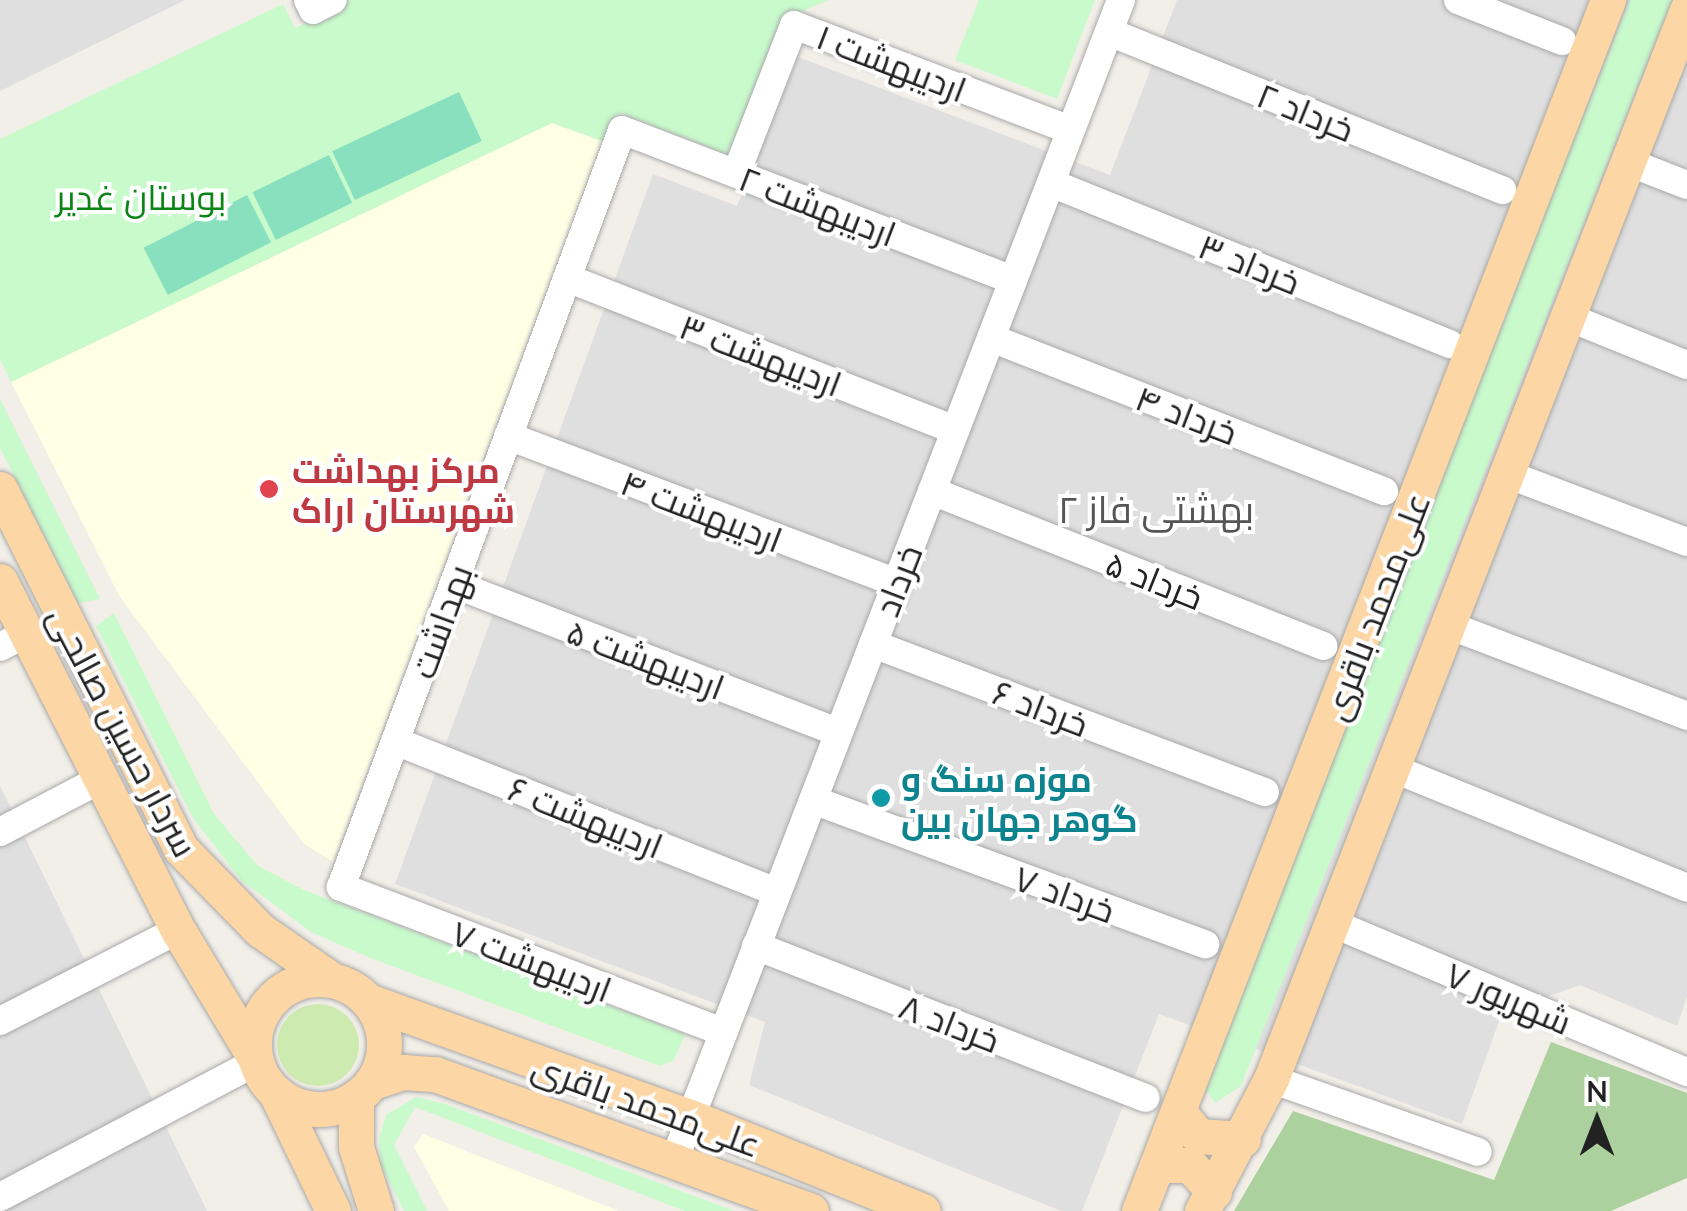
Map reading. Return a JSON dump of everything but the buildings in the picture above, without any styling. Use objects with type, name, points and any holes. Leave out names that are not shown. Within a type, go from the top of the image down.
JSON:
[{"type":"main road","name":"علی‌محمد باقری","points":[[1139,1211],[1608,0]]},
{"type":"main road","points":[[1208,1201],[1271,1079],[1687,12]]},
{"type":"main road","name":"سردار حسین صالحی","points":[[0,489],[181,849],[260,930],[332,980]]},
{"type":"main road","name":"سردار حسین صالحی","points":[[0,582],[13,640],[101,779],[178,930],[255,1059]]},
{"type":"main road","points":[[330,1210],[276,1093],[255,1059],[254,1034],[273,997],[290,985],[332,980],[368,1002],[384,1041],[364,1089],[356,1147],[376,1211]]},
{"type":"main road","name":"علی‌محمد باقری","points":[[368,1002],[690,1117],[923,1211]]},
{"type":"main road","name":"علی‌محمد باقری","points":[[364,1089],[403,1072],[435,1074],[811,1211]]},
{"type":"main road","points":[[276,1093],[306,1108],[364,1089]]},
{"type":"main road","points":[[1178,1111],[1198,1136],[1243,1139]]},
{"type":"main road","points":[[1157,1165],[1190,1165],[1208,1201]]},
{"type":"street","name":"خرداد","points":[[674,1161],[1121,0]]},
{"type":"street","points":[[1458,0],[1562,41]]},
{"type":"street","name":"اردیبهشت ۱","points":[[741,161],[794,25],[1071,130]]},
{"type":"street","name":"خرداد ۲","points":[[1109,32],[1503,190]]},
{"type":"street","name":"بهداشت","points":[[341,887],[622,130]]},
{"type":"street","name":"اردیبهشت ۲","points":[[622,130],[1013,280]]},
{"type":"street","points":[[1628,162],[1687,185]]},
{"type":"street","name":"خرداد ۳","points":[[1050,182],[1450,344]]},
{"type":"street","name":"اردیبهشت ۳","points":[[567,278],[955,430]]},
{"type":"street","points":[[1568,318],[1687,364]]},
{"type":"street","name":"خرداد ۴","points":[[991,338],[1384,491]]},
{"type":"street","name":"اردیبهشت ۴","points":[[508,436],[896,583]]},
{"type":"street","points":[[1507,474],[1687,542]]},
{"type":"street","name":"خرداد ۵","points":[[932,491],[1323,646]]},
{"type":"street","name":"اردیبهشت ۵","points":[[454,584],[838,732]]},
{"type":"street","points":[[1448,625],[1687,716]]},
{"type":"street","name":"خرداد ۶","points":[[872,644],[1265,792]]},
{"type":"street","name":"اردیبهشت ۶","points":[[395,741],[777,892]]},
{"type":"street","points":[[1392,768],[1687,888]]},
{"type":"street","points":[[0,832],[101,779]]},
{"type":"street","name":"خرداد ۷","points":[[812,800],[1205,944]]},
{"type":"street","name":"اردیبهشت ۷","points":[[341,887],[723,1032]]},
{"type":"street","name":"شهریور ۷","points":[[1332,923],[1687,1072]]},
{"type":"street","points":[[0,1021],[178,930]]},
{"type":"street","name":"خرداد ۸","points":[[756,946],[1145,1098]]},
{"type":"street","points":[[0,1196],[255,1059]]},
{"type":"street","points":[[1271,1079],[1478,1152]]},
{"type":"shaded area","points":[[0,0],[185,0],[0,91]]},
{"type":"shaded area","points":[[1177,0],[1687,0],[1687,997],[1677,1026],[1580,985],[1502,1013],[1462,1124],[1159,1014],[1082,1211],[1061,1211],[749,1085],[765,1022],[395,884],[653,174],[737,206],[798,57],[1110,175]]},
{"type":"shaded area","name":"مرکز بهداشت شهرستان اراک","points":[[552,123],[602,141],[333,862],[304,844],[120,597],[11,382]]},
{"type":"shaded area","points":[[0,786],[207,1211],[0,1211]]},
{"type":"shaded area","points":[[423,1134],[619,1211],[449,1211],[414,1147]]},
{"type":"green space","name":"بوستان غدیر","points":[[350,0],[828,0],[781,21],[731,156],[620,113],[602,141],[552,123],[11,382],[0,359],[0,139],[283,4],[295,28]]},
{"type":"green space","points":[[979,0],[1095,0],[1057,99],[955,60]]},
{"type":"green space","points":[[1630,0],[1672,0],[1241,1086],[1215,1103],[1198,1079]]},
{"type":"green space","points":[[459,92],[482,141],[355,200],[332,151]]},
{"type":"green space","points":[[329,155],[352,203],[276,240],[253,192]]},
{"type":"green space","points":[[247,195],[271,242],[168,295],[144,248]]},
{"type":"green space","points":[[0,399],[100,599],[78,603],[0,448]]},
{"type":"green space","points":[[114,613],[214,814],[258,866],[304,890],[685,1034],[674,1060],[660,1066],[368,957],[311,932],[241,880],[193,818],[96,626]]},
{"type":"green space","points":[[318,1004],[334,1007],[347,1016],[356,1029],[356,1061],[347,1074],[334,1083],[318,1086],[302,1083],[289,1074],[280,1061],[277,1045],[280,1029],[289,1016],[302,1007]]},
{"type":"green space","points":[[1551,1042],[1687,1093],[1687,1178],[1611,1211],[1234,1211],[1293,1111],[1494,1180]]},
{"type":"green space","points":[[416,1097],[442,1103],[735,1211],[685,1211],[415,1107],[394,1145],[427,1211],[404,1211],[381,1165],[379,1139],[386,1115]]},
{"type":"place","name":"مرکز بهداشت شهرستان اراک","points":[[269,489]]},
{"type":"place","name":"موزه سنگ و گوهر جهان بین","points":[[881,798]]},
{"type":"district","name":"بهشتی فاز ۲","points":[[1156,509]]}]
